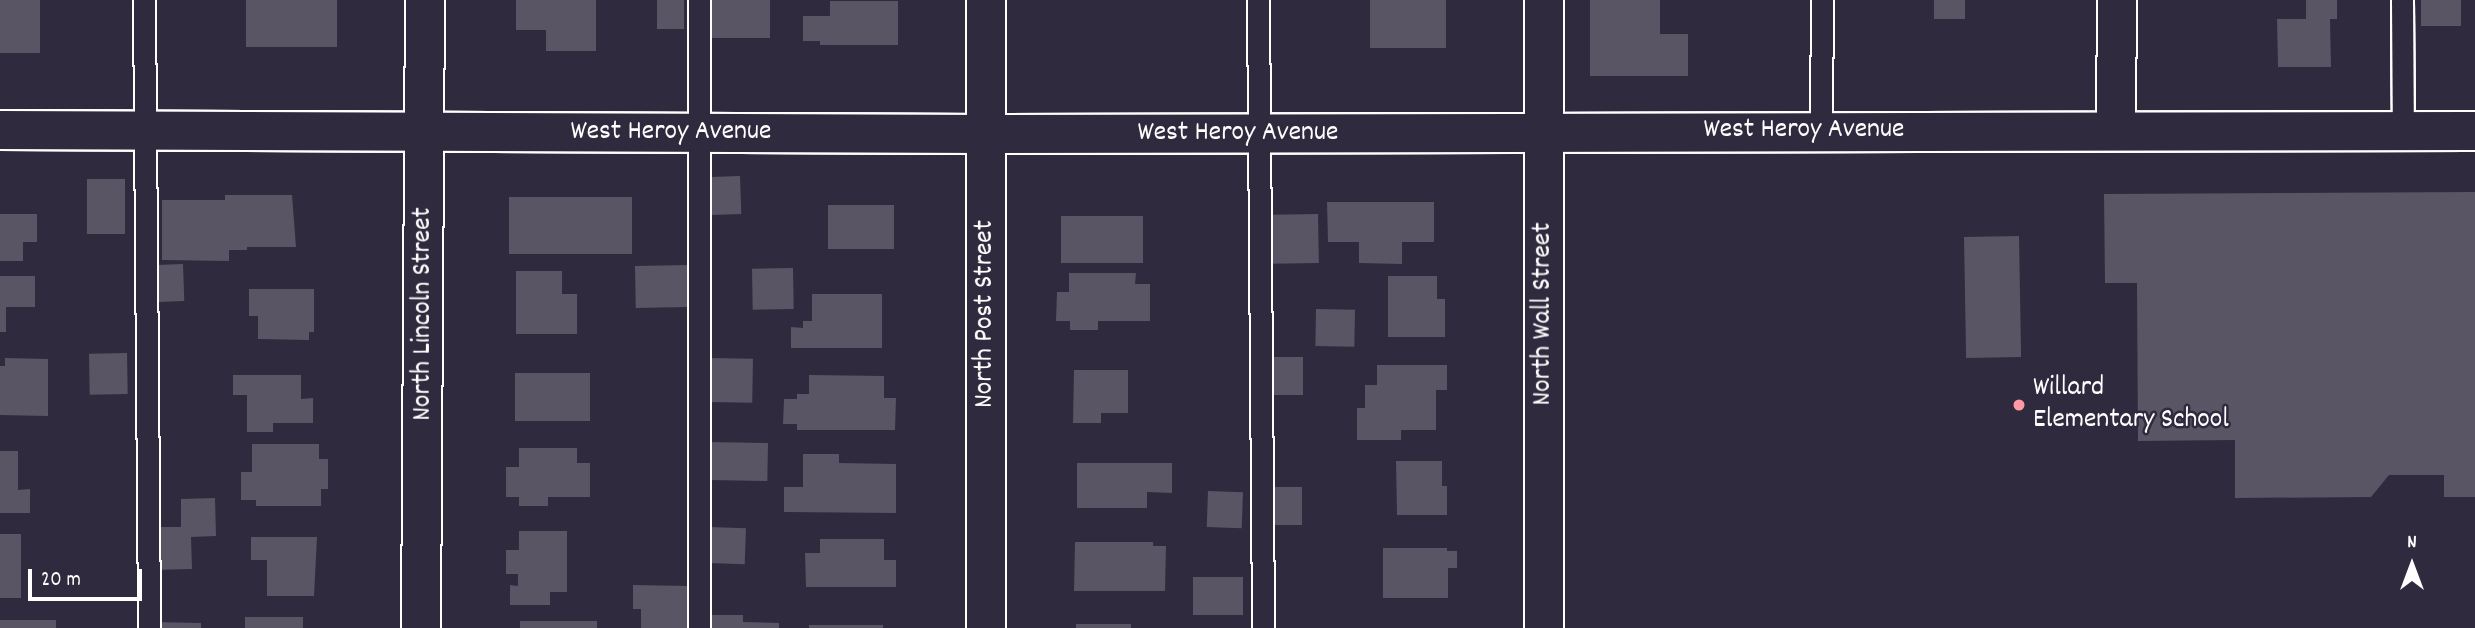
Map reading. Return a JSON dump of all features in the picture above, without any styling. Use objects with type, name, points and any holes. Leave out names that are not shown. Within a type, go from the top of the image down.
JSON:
[{"type":"street","name":"North Lincoln Street","points":[[421,628],[425,0]]},
{"type":"street","name":"North Post Street","points":[[986,0],[986,628]]},
{"type":"street","name":"North Wall Street","points":[[1544,0],[1544,628]]},
{"type":"street","points":[[2116,0],[2116,131]]},
{"type":"street","name":"West Heroy Avenue","points":[[0,131],[986,134],[2475,131]]},
{"type":"lane","points":[[144,0],[149,628]]},
{"type":"lane","points":[[699,0],[699,628]]},
{"type":"lane","points":[[1258,0],[1264,628]]},
{"type":"lane","points":[[1821,131],[1822,0]]},
{"type":"lane","points":[[2402,0],[2403,131]]},
{"type":"building","points":[[0,0],[40,0],[40,53],[0,53]]},
{"type":"building","points":[[246,0],[337,0],[337,47],[246,47]]},
{"type":"building","points":[[516,0],[596,0],[596,51],[546,51],[546,30],[516,30]]},
{"type":"building","points":[[657,0],[684,0],[684,29],[657,29]]},
{"type":"building","points":[[708,0],[770,0],[770,38],[708,38]]},
{"type":"building","points":[[1370,0],[1446,0],[1446,48],[1370,48]]},
{"type":"building","points":[[1590,0],[1660,0],[1660,34],[1688,34],[1688,76],[1590,76]]},
{"type":"building","points":[[1934,0],[1965,0],[1965,19],[1934,19]]},
{"type":"building","points":[[2306,0],[2337,0],[2337,19],[2330,19],[2331,67],[2278,67],[2277,19],[2306,19]]},
{"type":"building","points":[[2421,0],[2461,0],[2461,26],[2421,26]]},
{"type":"building","points":[[830,1],[898,1],[898,45],[820,45],[820,41],[803,41],[803,16],[830,16]]},
{"type":"building","points":[[740,176],[741,214],[711,215],[710,177]]},
{"type":"building","points":[[87,179],[125,179],[125,234],[87,234]]},
{"type":"building","points":[[2475,192],[2475,497],[2444,497],[2444,475],[2389,475],[2371,497],[2235,498],[2235,440],[2138,441],[2137,283],[2105,283],[2104,194]]},
{"type":"building","points":[[225,195],[292,195],[296,247],[247,247],[247,250],[229,250],[229,261],[162,260],[162,200],[225,200]]},
{"type":"building","points":[[509,197],[632,197],[632,254],[509,254]]},
{"type":"building","points":[[1327,202],[1434,202],[1434,242],[1402,242],[1402,264],[1359,263],[1359,242],[1328,242]]},
{"type":"building","points":[[828,205],[894,205],[894,249],[828,249]]},
{"type":"building","points":[[0,214],[37,214],[37,242],[23,242],[23,261],[0,261]]},
{"type":"building","points":[[1318,214],[1319,263],[1272,264],[1271,215]]},
{"type":"building","points":[[1061,216],[1143,216],[1143,263],[1061,263]]},
{"type":"building","points":[[2019,236],[2021,357],[1966,358],[1964,237]]},
{"type":"building","points":[[183,264],[184,301],[151,302],[150,265]]},
{"type":"building","points":[[687,265],[688,307],[636,308],[635,266]]},
{"type":"building","points":[[793,268],[794,309],[753,310],[752,269]]},
{"type":"building","points":[[516,271],[562,271],[562,294],[577,294],[577,334],[516,334]]},
{"type":"building","points":[[1069,273],[1136,273],[1135,284],[1150,284],[1150,321],[1098,321],[1098,330],[1070,330],[1070,321],[1056,321],[1057,292],[1069,292]]},
{"type":"building","points":[[0,276],[35,276],[35,307],[6,307],[6,332],[0,332]]},
{"type":"building","points":[[1388,276],[1437,276],[1437,299],[1445,299],[1445,337],[1388,337]]},
{"type":"building","points":[[249,289],[314,289],[314,332],[309,332],[309,340],[258,339],[258,316],[249,316]]},
{"type":"building","points":[[812,294],[882,294],[882,348],[791,348],[791,327],[803,328],[803,321],[812,321]]},
{"type":"building","points":[[1316,309],[1355,310],[1354,347],[1315,346]]},
{"type":"building","points":[[127,353],[128,394],[90,395],[89,354]]},
{"type":"building","points":[[1271,357],[1303,357],[1303,395],[1271,395]]},
{"type":"building","points":[[5,358],[48,359],[48,416],[0,415],[0,366],[5,366]]},
{"type":"building","points":[[710,358],[753,359],[752,403],[709,402]]},
{"type":"building","points":[[1377,365],[1447,365],[1447,390],[1436,390],[1436,430],[1401,430],[1401,440],[1357,440],[1357,408],[1365,408],[1365,385],[1377,385]]},
{"type":"building","points":[[1074,370],[1128,370],[1128,413],[1101,413],[1101,423],[1073,423]]},
{"type":"building","points":[[515,373],[590,373],[590,421],[515,421]]},
{"type":"building","points":[[233,375],[301,375],[301,399],[313,398],[313,423],[273,423],[273,432],[247,432],[247,395],[233,395]]},
{"type":"building","points":[[809,375],[884,376],[884,398],[896,398],[895,430],[797,430],[797,424],[783,424],[784,399],[797,399],[797,394],[809,394]]},
{"type":"building","points":[[709,442],[768,443],[767,481],[708,480]]},
{"type":"building","points":[[252,444],[319,444],[319,459],[328,459],[328,489],[321,489],[321,506],[256,506],[256,500],[241,500],[241,472],[252,472]]},
{"type":"building","points":[[519,448],[577,448],[577,463],[590,463],[590,497],[548,497],[548,506],[519,506],[519,497],[506,497],[506,467],[519,467]]},
{"type":"building","points":[[0,451],[18,451],[18,490],[30,489],[30,513],[0,513]]},
{"type":"building","points":[[803,454],[839,454],[839,463],[896,464],[896,513],[784,512],[784,487],[803,487]]},
{"type":"building","points":[[1396,461],[1442,461],[1442,486],[1447,486],[1447,515],[1397,515]]},
{"type":"building","points":[[1077,463],[1172,463],[1172,493],[1147,492],[1147,508],[1077,508]]},
{"type":"building","points":[[1273,487],[1302,487],[1302,525],[1273,525]]},
{"type":"building","points":[[1208,491],[1243,492],[1242,528],[1207,527]]},
{"type":"building","points":[[215,498],[216,536],[191,537],[192,569],[153,570],[152,527],[181,527],[181,499]]},
{"type":"building","points":[[709,527],[746,528],[745,564],[708,563]]},
{"type":"building","points":[[519,531],[567,531],[567,592],[550,592],[550,605],[510,605],[510,585],[518,586],[518,574],[506,574],[506,550],[519,550]]},
{"type":"building","points":[[0,534],[21,534],[21,598],[0,598]]},
{"type":"building","points":[[251,537],[317,537],[314,596],[267,596],[267,560],[251,560]]},
{"type":"building","points":[[820,539],[884,539],[884,560],[896,560],[896,587],[806,587],[805,553],[820,553]]},
{"type":"building","points":[[1075,542],[1153,542],[1153,546],[1166,546],[1165,591],[1074,591]]},
{"type":"building","points":[[1383,548],[1447,548],[1447,551],[1457,551],[1457,568],[1448,568],[1448,598],[1383,598]]},
{"type":"building","points":[[1193,577],[1243,577],[1243,615],[1193,615]]},
{"type":"building","points":[[633,585],[689,586],[689,628],[641,628],[641,609],[633,609]]},
{"type":"building","points":[[711,615],[743,615],[743,622],[779,623],[779,628],[711,628]]},
{"type":"building","points":[[245,617],[303,617],[303,628],[245,628]]},
{"type":"building","points":[[0,620],[56,620],[56,628],[0,628]]},
{"type":"building","points":[[520,621],[597,621],[597,628],[520,628]]},
{"type":"building","points":[[152,622],[201,623],[201,628],[152,628]]},
{"type":"building","points":[[1076,624],[1131,624],[1131,628],[1076,628]]},
{"type":"building","points":[[809,625],[883,625],[883,628],[809,628]]},
{"type":"place","name":"Willard Elementary School","points":[[2019,405]]}]
